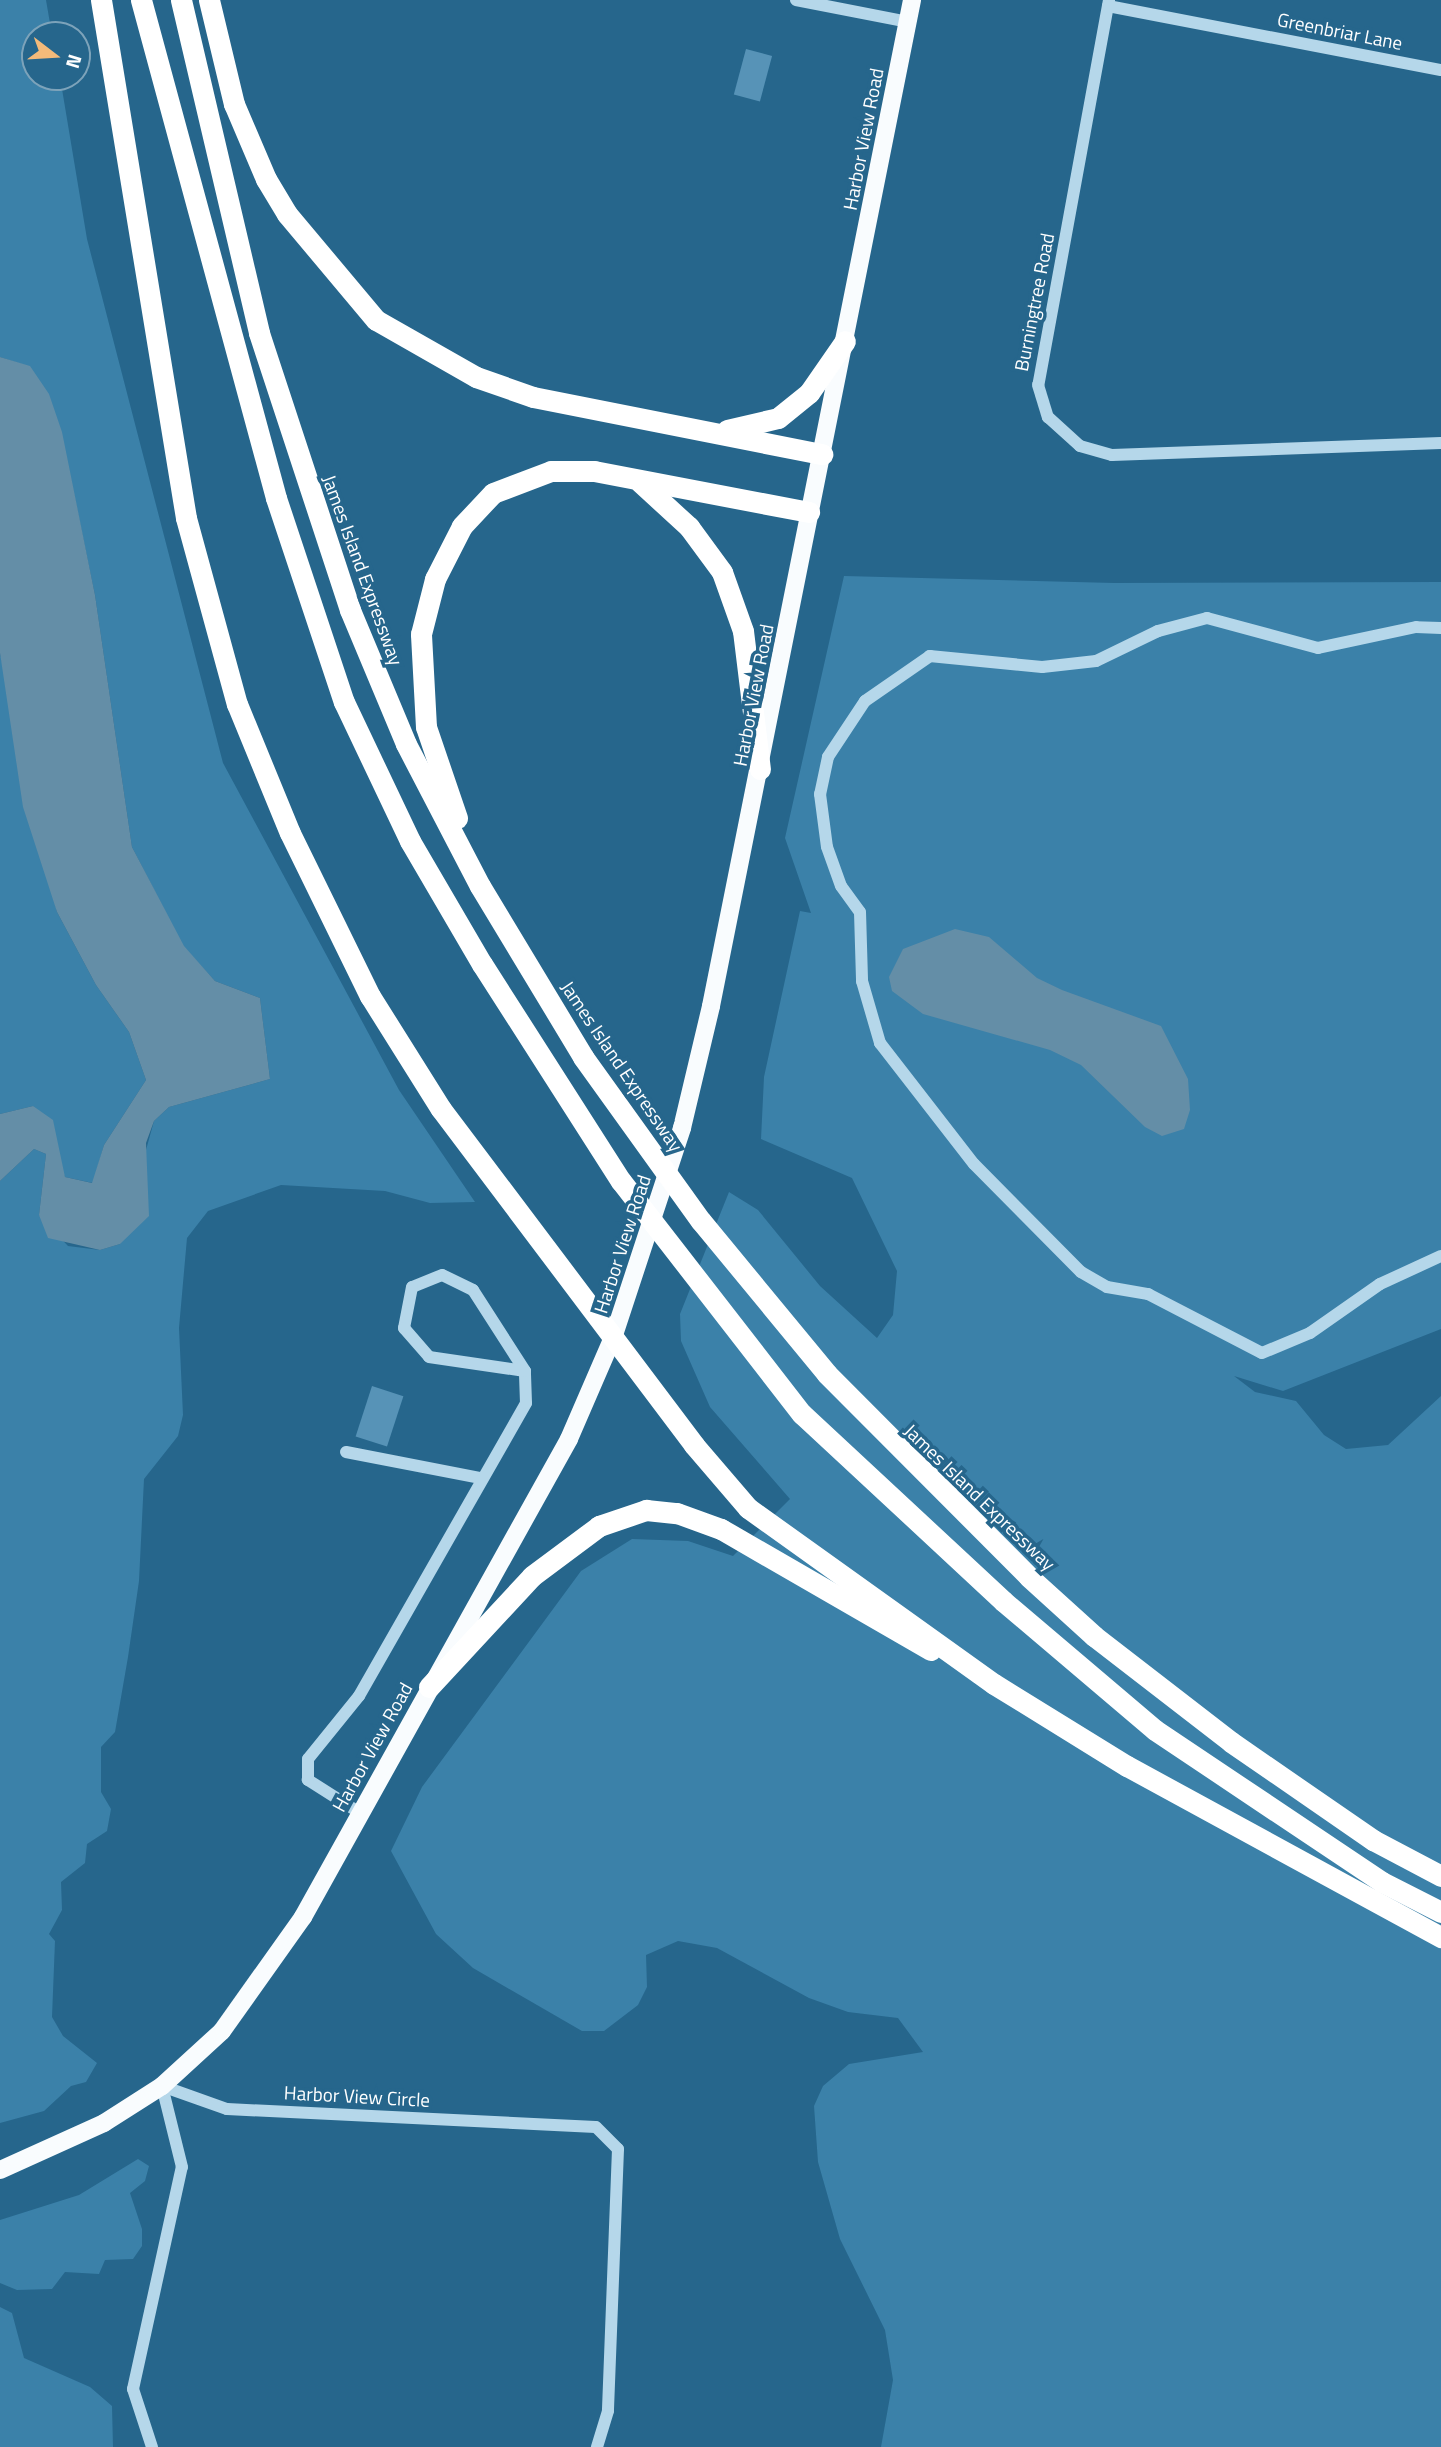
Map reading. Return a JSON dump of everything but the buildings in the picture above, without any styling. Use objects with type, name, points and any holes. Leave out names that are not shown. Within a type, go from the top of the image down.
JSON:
[{"type":"highway","points":[[101,0],[181,491],[237,704],[290,833],[370,996],[441,1109],[748,1508],[994,1684]]},
{"type":"highway","points":[[141,0],[194,205],[276,498],[344,702],[411,841],[463,931],[537,1056],[621,1181],[802,1414],[1003,1601],[1154,1730],[1382,1882],[1441,1912]]},
{"type":"highway","name":"James Island Expressway","points":[[181,0],[225,198],[259,333],[350,610],[407,744],[480,886],[583,1057],[701,1221],[900,1453],[1075,1619],[1162,1690],[1373,1840],[1441,1876]]},
{"type":"highway","points":[[209,0],[234,104],[261,169],[287,215],[376,320],[476,377],[533,397],[822,454]]},
{"type":"highway","points":[[710,432],[778,418],[809,393],[845,341]]},
{"type":"highway","points":[[480,886],[426,727],[419,655],[435,579],[462,526],[493,493],[551,471],[594,471],[640,482],[809,512]]},
{"type":"highway","points":[[640,482],[689,527],[722,572],[743,631],[760,769]]},
{"type":"highway","points":[[429,1688],[532,1576],[599,1526],[646,1510],[677,1513],[721,1529],[994,1684],[1127,1766],[1441,1937]]},
{"type":"main road","name":"Harbor View Road","points":[[0,2170],[51,2151],[162,2086],[222,2031],[303,1917],[569,1439],[614,1335],[682,1128],[760,769],[912,0]]},
{"type":"street","points":[[796,0],[908,22]]},
{"type":"street","name":"Greenbriar Lane","points":[[1109,3],[1441,71]]},
{"type":"street","name":"Burningtree Road","points":[[1109,3],[1038,385],[1048,418],[1080,446],[1112,455],[1441,443]]},
{"type":"street","points":[[1441,628],[1416,627],[1318,648],[1207,618],[1157,631],[1096,661],[1042,667],[930,656],[865,701],[828,757],[820,794],[827,846],[841,886],[860,912],[862,981],[880,1043],[974,1164],[1081,1272],[1107,1287],[1148,1294],[1262,1353],[1310,1333],[1380,1284],[1441,1256]]},
{"type":"street","points":[[360,1813],[308,1780],[304,1770],[359,1696],[480,1478],[526,1403],[525,1371],[473,1290],[442,1275],[412,1287],[404,1328],[429,1357],[525,1371]]},
{"type":"street","points":[[346,1452],[480,1478]]},
{"type":"street","points":[[152,2447],[133,2389],[183,2167],[162,2086]]},
{"type":"street","name":"Harbor View Circle","points":[[162,2086],[227,2109],[596,2127],[618,2149],[608,2411],[597,2447]]},
{"type":"shaded area","points":[[0,0],[46,0],[50,21],[21,21],[21,91],[62,91],[87,239],[223,763],[399,1090],[475,1202],[430,1203],[385,1191],[281,1185],[208,1211],[187,1238],[179,1328],[183,1415],[178,1436],[144,1479],[139,1581],[128,1657],[115,1732],[101,1747],[101,1792],[111,1809],[107,1831],[87,1844],[85,1863],[61,1882],[62,1910],[49,1934],[55,1941],[52,2017],[63,2036],[97,2063],[86,2082],[71,2086],[44,2111],[0,2123],[0,1181],[34,1149],[46,1154],[39,1215],[68,1246],[100,1250],[120,1244],[154,1121],[169,1107],[270,1079],[260,998],[215,981],[183,946],[132,847],[95,595],[71,480],[30,367],[0,357]]},
{"type":"shaded area","points":[[0,357],[30,366],[49,394],[62,432],[95,595],[132,847],[184,946],[215,981],[260,998],[270,1079],[169,1107],[154,1121],[146,1143],[149,1216],[120,1244],[100,1250],[48,1238],[39,1215],[46,1154],[34,1149],[0,1181],[0,1114],[33,1106],[53,1120],[65,1177],[92,1183],[104,1145],[146,1080],[129,1032],[96,985],[57,912],[23,807],[0,653]]},
{"type":"shaded area","points":[[844,576],[1114,583],[1441,582],[1441,1329],[1283,1391],[1234,1376],[1255,1392],[1296,1401],[1324,1435],[1346,1449],[1388,1445],[1441,1396],[1441,2447],[881,2447],[893,2380],[885,2330],[840,2239],[818,2162],[814,2106],[823,2086],[849,2064],[923,2052],[898,2018],[848,2012],[809,1998],[717,1948],[678,1941],[646,1955],[647,1987],[638,2005],[604,2031],[582,2031],[473,1968],[436,1934],[391,1851],[422,1787],[581,1571],[632,1539],[688,1541],[733,1556],[790,1499],[710,1407],[681,1341],[680,1314],[729,1192],[758,1210],[820,1286],[877,1338],[893,1315],[897,1271],[852,1178],[761,1139],[764,1077],[800,911],[811,913],[785,838]]},
{"type":"shaded area","points":[[0,653],[57,912],[96,985],[129,1032],[146,1080],[104,1145],[93,1183],[65,1177],[33,1106],[0,1114]]},
{"type":"shaded area","points":[[955,929],[989,937],[1037,978],[1062,990],[1161,1026],[1188,1079],[1190,1110],[1184,1129],[1162,1136],[1145,1127],[1081,1065],[1050,1050],[923,1014],[892,991],[889,977],[903,949]]},
{"type":"shaded area","points":[[138,2159],[149,2166],[145,2181],[130,2193],[142,2229],[142,2246],[133,2259],[105,2260],[99,2274],[65,2272],[52,2289],[17,2290],[0,2283],[0,2220],[79,2195]]},
{"type":"shaded area","points":[[0,2307],[12,2313],[24,2358],[90,2387],[112,2406],[113,2447],[0,2447]]}]
